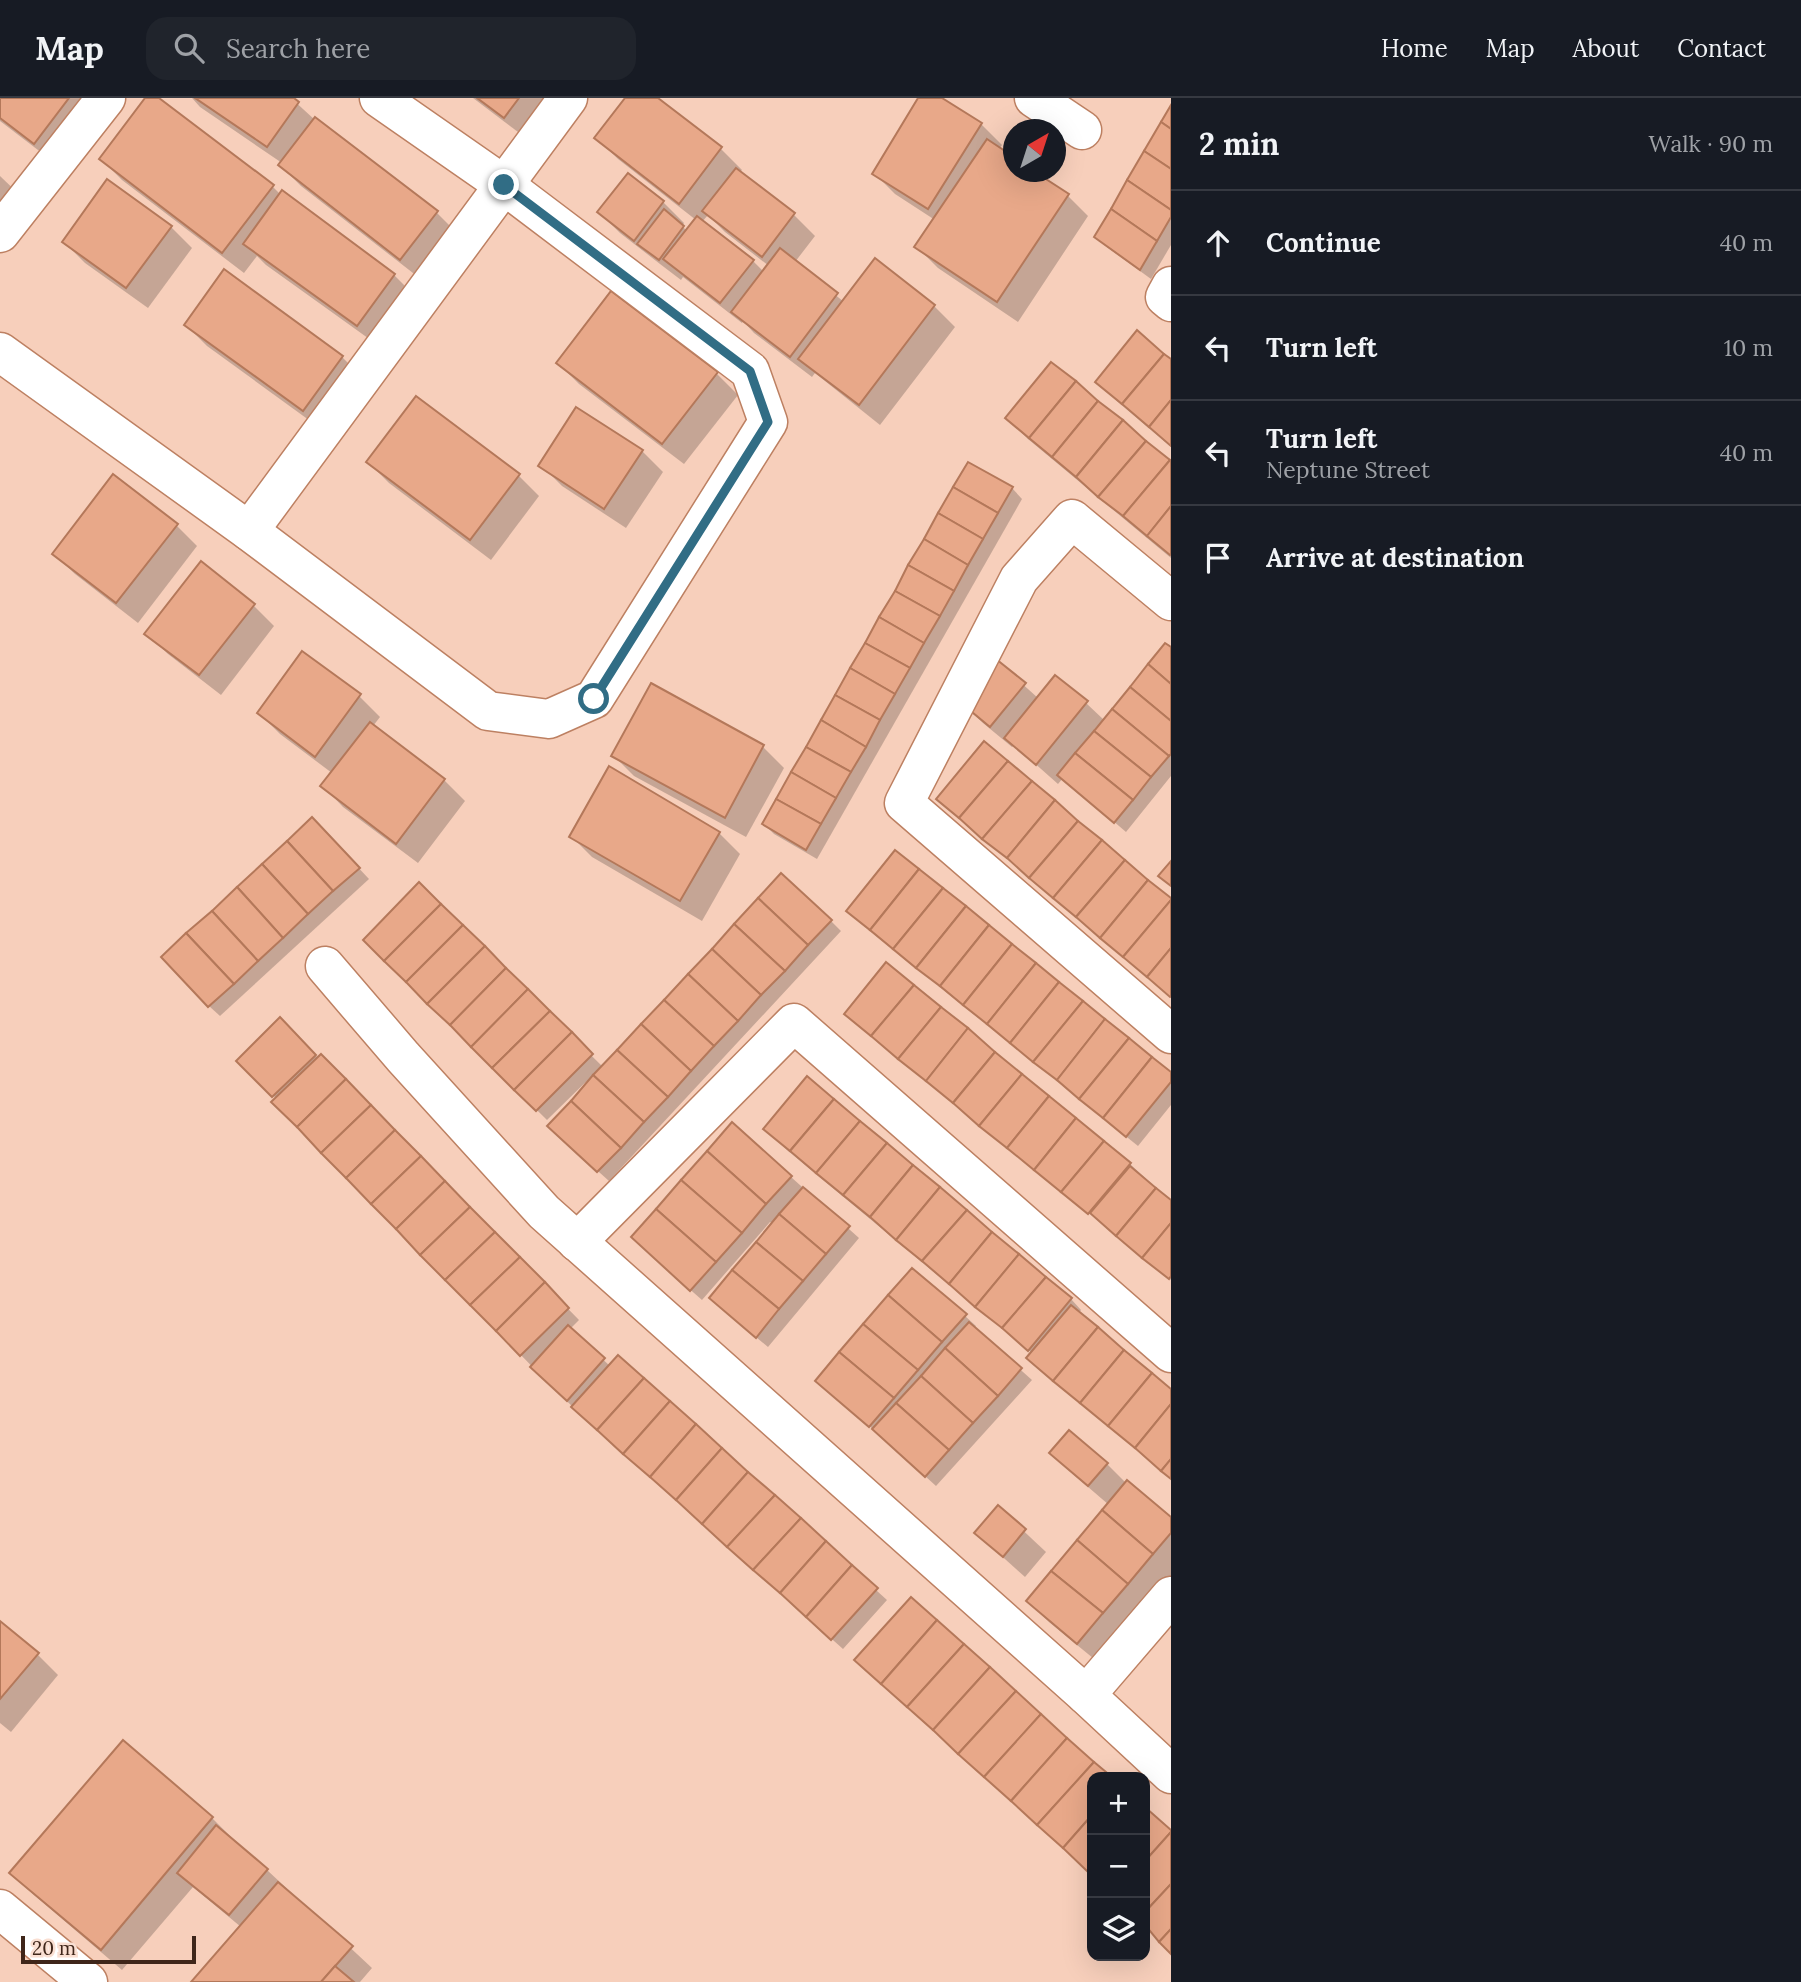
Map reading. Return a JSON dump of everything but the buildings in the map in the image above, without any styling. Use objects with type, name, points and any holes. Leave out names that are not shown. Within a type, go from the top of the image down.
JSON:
[{"type":"street","points":[[0,233],[106,98]]},
{"type":"street","points":[[0,352],[249,531],[488,710],[549,719],[594,699],[768,422],[750,371],[504,185],[379,98]]},
{"type":"street","points":[[249,531],[568,98]]},
{"type":"street","points":[[1034,98],[1082,130]]},
{"type":"street","points":[[1171,286],[1165,297],[1171,302]]},
{"type":"street","points":[[1171,601],[1072,519],[1019,579],[904,803],[1171,1034]]},
{"type":"street","points":[[325,966],[403,1057],[544,1212],[1171,1774]]},
{"type":"street","points":[[578,1242],[794,1023],[1171,1353]]},
{"type":"street","points":[[1086,1695],[1171,1596]]},
{"type":"street","points":[[0,1909],[88,1982]]},
{"type":"route","points":[[504,185],[750,371],[768,422],[594,699]]}]
